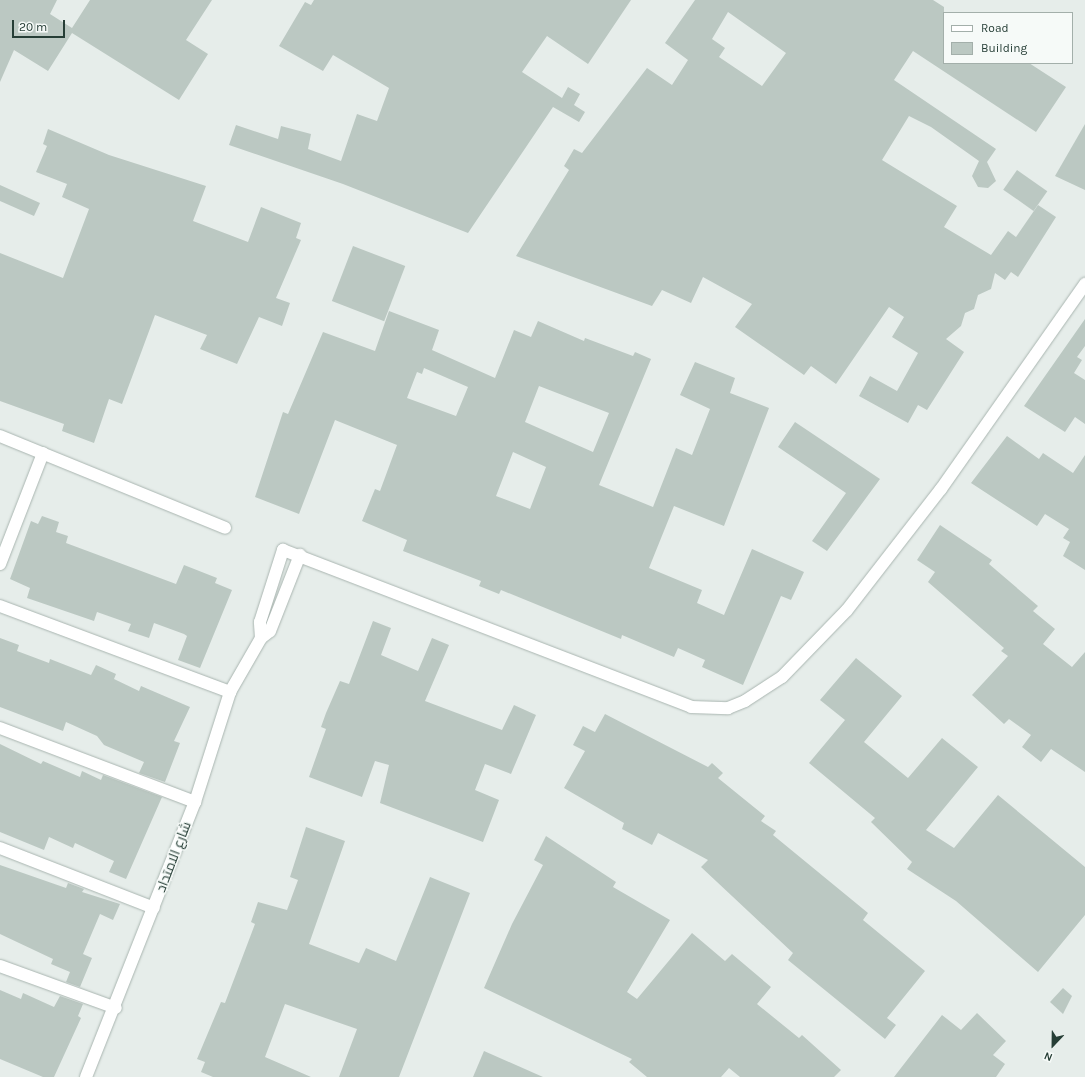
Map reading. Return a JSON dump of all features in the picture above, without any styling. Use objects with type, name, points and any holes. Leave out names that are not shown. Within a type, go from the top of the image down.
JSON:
[{"type":"street","points":[[300,555],[690,707],[728,708],[763,692],[782,677],[847,610],[941,489],[1085,284]]},
{"type":"street","points":[[0,436],[224,528]]},
{"type":"street","points":[[0,564],[43,453]]},
{"type":"street","name":"شارع الامتداد","points":[[86,1077],[116,1008],[195,802],[230,692],[261,638],[270,630],[300,555],[283,550],[260,622],[261,638]]},
{"type":"street","points":[[0,606],[230,692]]},
{"type":"street","points":[[0,728],[195,802]]},
{"type":"street","points":[[0,848],[154,908]]},
{"type":"street","points":[[0,966],[116,1008]]},
{"type":"building","points":[[0,0],[57,0],[50,14],[72,28],[90,0],[212,0],[186,40],[208,54],[179,100],[72,33],[48,71],[14,50],[0,82]]},
{"type":"building","points":[[314,0],[631,0],[588,64],[547,36],[522,72],[562,98],[568,87],[580,94],[574,105],[585,112],[579,122],[553,107],[468,233],[343,184],[229,145],[236,125],[278,139],[281,126],[311,134],[308,149],[341,161],[357,114],[377,121],[389,88],[333,55],[323,71],[279,46],[305,2],[311,5]]},
{"type":"building","points":[[695,0],[933,0],[944,7],[943,64],[1031,64],[1066,87],[1036,132],[913,51],[894,80],[996,149],[987,162],[996,181],[988,188],[978,187],[972,176],[979,161],[931,127],[909,116],[882,160],[957,206],[944,227],[991,255],[1008,231],[1016,237],[1038,205],[1056,217],[1018,277],[1011,272],[1005,280],[995,273],[991,289],[978,295],[974,309],[965,313],[961,326],[946,339],[964,352],[927,410],[918,405],[908,423],[859,396],[870,376],[897,391],[918,353],[892,337],[904,317],[889,307],[836,384],[811,366],[804,375],[735,327],[752,304],[703,277],[691,303],[662,290],[652,306],[516,256],[569,170],[564,166],[574,149],[582,153],[647,68],[672,85],[688,60],[665,43]],"holes":[[[728,12],[786,53],[762,86],[719,57],[725,48],[712,39]]]},
{"type":"building","points":[[1085,124],[1085,190],[1055,176]]},
{"type":"building","points":[[48,129],[109,155],[206,186],[193,221],[248,242],[261,207],[301,223],[296,238],[301,240],[276,298],[290,303],[282,326],[259,317],[237,364],[200,349],[207,335],[155,315],[122,404],[109,399],[94,443],[62,431],[64,424],[0,401],[0,253],[63,278],[89,209],[62,197],[67,184],[36,172],[47,146],[43,144]]},
{"type":"building","points":[[1017,170],[1047,191],[1034,211],[1003,190]]},
{"type":"building","points":[[0,185],[40,203],[34,216],[0,201]]},
{"type":"building","points":[[353,246],[405,266],[384,321],[332,301]]},
{"type":"building","points":[[389,311],[439,330],[432,350],[495,378],[514,330],[531,337],[538,321],[584,341],[585,338],[633,356],[635,352],[651,359],[599,485],[653,507],[676,448],[692,455],[710,409],[680,395],[695,362],[735,378],[730,393],[769,408],[724,526],[674,506],[649,568],[702,590],[697,603],[724,615],[752,549],[804,572],[791,600],[781,596],[743,685],[702,667],[705,660],[678,648],[674,657],[622,635],[621,639],[501,590],[499,594],[479,586],[481,581],[403,551],[407,540],[362,521],[375,489],[380,491],[397,445],[335,420],[299,514],[255,497],[283,412],[288,414],[323,332],[375,351]],"holes":[[[424,368],[468,387],[456,416],[407,398],[417,372],[422,374]],[[539,386],[609,413],[593,452],[525,422]],[[513,452],[546,467],[530,509],[496,496]]]},
{"type":"building","points":[[1085,319],[1085,346],[1077,357],[1082,360],[1074,373],[1085,380],[1085,424],[1075,417],[1065,432],[1024,406]]},
{"type":"building","points":[[795,422],[880,479],[827,551],[812,541],[846,493],[778,447]]},
{"type":"building","points":[[1007,436],[1039,459],[1043,453],[1073,473],[1085,455],[1085,570],[1063,556],[1070,542],[1063,538],[1069,529],[1045,514],[1037,526],[971,483]]},
{"type":"building","points":[[42,516],[59,522],[56,532],[68,536],[66,543],[176,584],[184,565],[217,578],[215,583],[232,590],[200,668],[178,660],[187,636],[184,634],[154,623],[149,638],[128,631],[131,624],[97,612],[94,621],[27,598],[30,588],[10,579],[31,521],[38,524]]},
{"type":"building","points":[[940,525],[992,560],[989,564],[1038,606],[1033,611],[1055,629],[1043,644],[1072,667],[1085,652],[1085,772],[1051,749],[1041,762],[1022,747],[1031,735],[1009,719],[1004,724],[972,695],[1008,656],[1001,651],[1004,648],[928,582],[935,572],[917,560]]},
{"type":"building","points":[[373,621],[391,628],[381,655],[418,671],[432,638],[449,645],[425,701],[502,730],[514,705],[536,715],[511,774],[485,764],[475,790],[499,800],[483,842],[380,803],[389,765],[375,761],[362,797],[309,777],[326,729],[321,727],[326,713],[340,681],[349,684]]},
{"type":"building","points":[[0,638],[19,645],[17,651],[49,663],[50,659],[91,675],[96,665],[116,674],[114,679],[139,691],[141,686],[190,707],[174,741],[180,743],[165,782],[139,773],[144,762],[104,745],[97,736],[66,722],[63,731],[0,707]]},
{"type":"building","points":[[856,658],[902,696],[864,742],[908,778],[942,738],[978,767],[926,830],[954,848],[998,795],[1085,867],[1085,915],[1038,972],[956,901],[907,869],[912,862],[871,822],[875,818],[809,763],[845,720],[820,700]]},
{"type":"building","points":[[605,714],[708,767],[712,763],[723,773],[718,778],[765,816],[761,821],[776,831],[773,835],[868,913],[863,920],[925,971],[887,1018],[896,1025],[885,1039],[788,960],[793,953],[701,867],[708,860],[658,833],[652,845],[622,829],[624,823],[564,788],[585,751],[573,745],[583,726],[595,732]]},
{"type":"building","points":[[0,744],[41,764],[43,761],[80,777],[82,771],[101,780],[103,775],[162,797],[126,879],[109,872],[114,861],[75,843],[73,848],[49,837],[44,850],[0,832]]},
{"type":"building","points":[[306,827],[345,841],[309,944],[359,963],[366,948],[396,961],[430,877],[470,893],[399,1077],[339,1077],[357,1029],[285,1004],[265,1057],[311,1077],[213,1077],[201,1072],[205,1062],[197,1059],[221,1002],[225,1003],[255,924],[251,922],[258,902],[287,910],[298,880],[290,877]]},
{"type":"building","points":[[546,836],[616,882],[613,887],[670,920],[627,992],[637,999],[692,933],[725,961],[732,954],[771,987],[757,1004],[799,1038],[802,1035],[841,1070],[834,1077],[740,1077],[729,1068],[721,1077],[647,1077],[629,1062],[632,1059],[484,988],[512,924],[543,865],[534,860]]},
{"type":"building","points":[[0,865],[66,888],[68,883],[84,889],[82,892],[120,904],[113,920],[100,914],[83,954],[92,958],[80,987],[66,982],[70,972],[51,964],[53,959],[0,934]]},
{"type":"building","points":[[1063,988],[1072,996],[1063,1014],[1050,1002]]},
{"type":"building","points":[[0,990],[21,999],[23,993],[54,1007],[60,996],[83,1004],[78,1016],[81,1018],[54,1077],[43,1077],[0,1059]]},
{"type":"building","points":[[977,1013],[1006,1041],[993,1055],[1005,1064],[996,1077],[894,1077],[942,1015],[961,1030]]},
{"type":"building","points":[[484,1051],[543,1077],[473,1077]]}]
